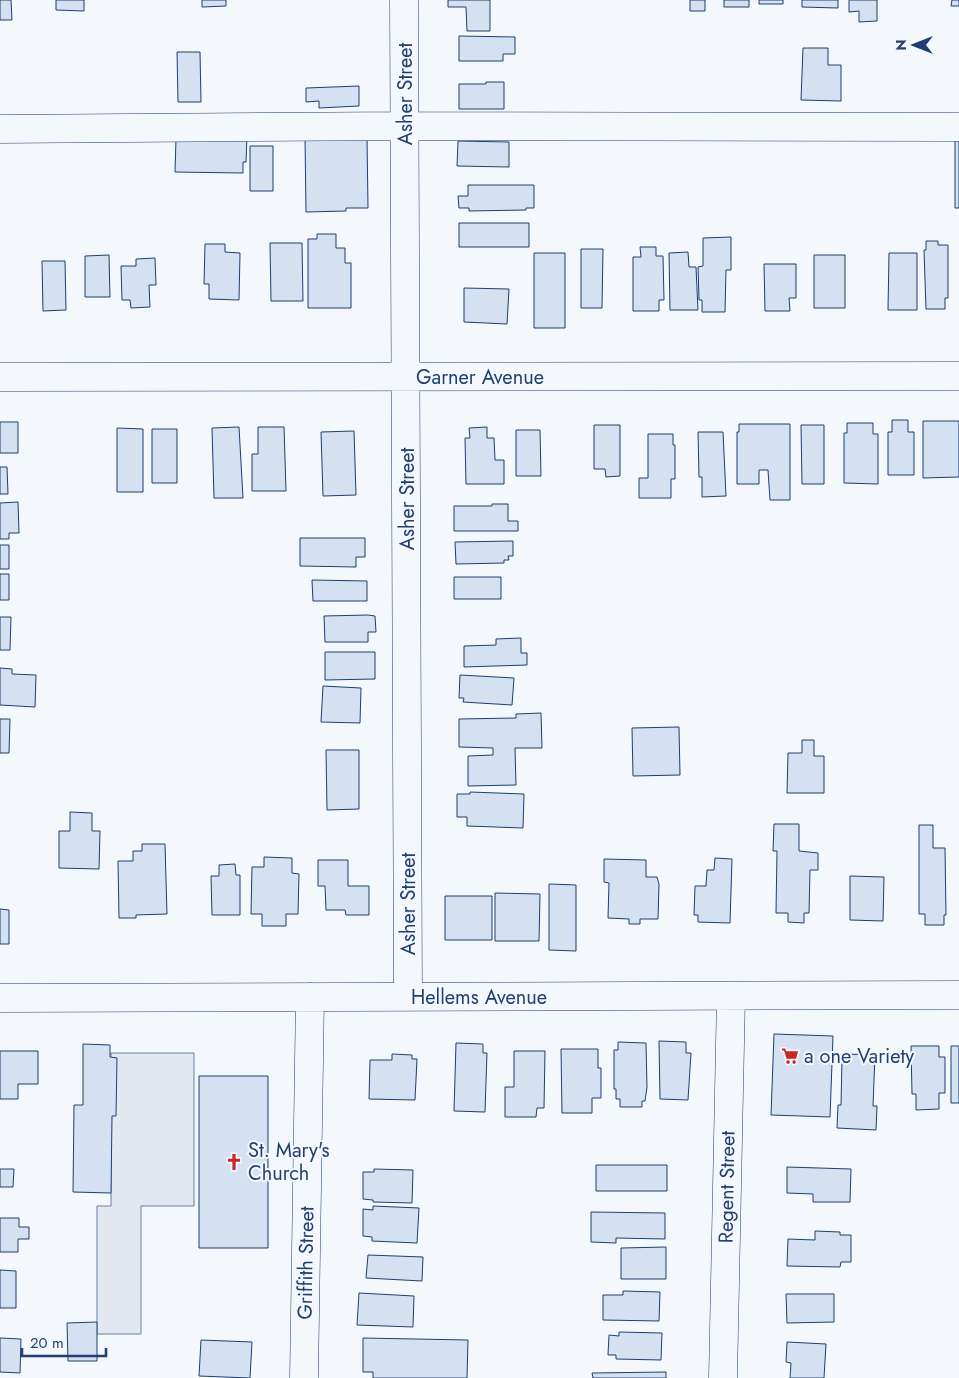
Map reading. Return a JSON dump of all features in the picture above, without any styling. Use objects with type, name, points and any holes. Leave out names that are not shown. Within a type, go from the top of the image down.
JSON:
[{"type":"street","name":"Asher Street","points":[[404,0],[408,997]]},
{"type":"street","points":[[0,129],[405,126],[959,127]]},
{"type":"street","name":"Garner Avenue","points":[[0,377],[959,376]]},
{"type":"street","name":"Hellems Avenue","points":[[0,998],[959,995]]},
{"type":"street","name":"Regent Street","points":[[723,1378],[731,996]]},
{"type":"street","name":"Griffith Street","points":[[304,1378],[310,997]]},
{"type":"shaded area","points":[[111,1053],[194,1053],[194,1206],[141,1206],[141,1334],[97,1334],[97,1206],[111,1206]]},
{"type":"building","points":[[0,0],[11,0],[12,20],[0,20]]},
{"type":"building","points":[[56,0],[84,0],[84,11],[56,10]]},
{"type":"building","points":[[202,0],[226,0],[226,6],[202,7]]},
{"type":"building","points":[[448,0],[490,0],[490,31],[467,31],[466,7],[448,7]]},
{"type":"building","points":[[690,0],[705,0],[705,11],[690,11]]},
{"type":"building","points":[[724,0],[749,0],[749,7],[724,7]]},
{"type":"building","points":[[759,0],[783,0],[783,4],[759,4]]},
{"type":"building","points":[[802,0],[838,0],[838,8],[802,7]]},
{"type":"building","points":[[849,0],[877,0],[877,21],[859,22],[859,11],[849,12]]},
{"type":"building","points":[[952,0],[959,0],[959,6],[951,6]]},
{"type":"building","points":[[459,36],[515,37],[515,54],[503,54],[503,61],[459,61]]},
{"type":"building","points":[[803,48],[828,48],[828,65],[841,65],[841,101],[801,100]]},
{"type":"building","points":[[177,52],[200,52],[201,102],[178,102]]},
{"type":"building","points":[[486,82],[504,82],[504,109],[459,109],[459,84],[486,84]]},
{"type":"building","points":[[359,86],[359,106],[319,108],[319,101],[306,102],[306,88]]},
{"type":"building","points":[[247,136],[246,162],[243,162],[243,173],[175,172],[176,139]]},
{"type":"building","points":[[367,137],[368,208],[346,208],[346,211],[306,212],[305,138]]},
{"type":"building","points":[[955,138],[959,138],[959,208],[955,208]]},
{"type":"building","points":[[458,141],[509,142],[509,167],[457,166]]},
{"type":"building","points":[[250,146],[273,146],[273,191],[250,191]]},
{"type":"building","points":[[468,185],[534,185],[534,208],[526,208],[526,210],[469,211],[469,208],[459,208],[458,196],[468,196]]},
{"type":"building","points":[[459,223],[529,223],[529,247],[459,247]]},
{"type":"building","points":[[317,234],[336,234],[336,248],[345,248],[345,263],[351,263],[351,308],[308,308],[308,239],[317,239]]},
{"type":"building","points":[[731,237],[731,270],[726,270],[725,312],[702,312],[702,300],[699,300],[698,267],[703,266],[703,238]]},
{"type":"building","points":[[926,241],[938,241],[938,245],[948,245],[948,298],[945,298],[945,309],[926,309],[924,250],[926,250]]},
{"type":"building","points":[[270,243],[302,243],[303,301],[271,301]]},
{"type":"building","points":[[205,244],[225,244],[225,252],[240,253],[239,300],[209,299],[209,284],[204,284]]},
{"type":"building","points":[[640,247],[656,247],[656,256],[663,256],[664,300],[659,300],[659,311],[633,311],[633,257],[641,257]]},
{"type":"building","points":[[581,249],[603,249],[602,308],[581,308]]},
{"type":"building","points":[[688,252],[689,267],[696,267],[698,310],[670,310],[669,253]]},
{"type":"building","points":[[534,253],[565,253],[565,328],[534,328]]},
{"type":"building","points":[[889,253],[917,253],[917,310],[888,310]]},
{"type":"building","points":[[109,255],[110,297],[85,297],[85,256]]},
{"type":"building","points":[[814,255],[845,255],[845,308],[814,308]]},
{"type":"building","points":[[155,258],[156,285],[149,285],[150,307],[131,308],[130,300],[122,300],[121,266],[136,266],[136,259]]},
{"type":"building","points":[[42,261],[65,261],[66,310],[43,311]]},
{"type":"building","points":[[764,264],[796,264],[796,298],[789,298],[790,311],[765,311]]},
{"type":"building","points":[[464,288],[509,289],[507,324],[464,322]]},
{"type":"building","points":[[892,420],[908,420],[908,432],[914,432],[914,475],[888,475],[888,432],[892,432]]},
{"type":"building","points":[[923,421],[959,421],[959,477],[923,478]]},
{"type":"building","points":[[0,422],[18,422],[18,453],[0,453]]},
{"type":"building","points":[[847,423],[873,423],[873,434],[878,434],[878,484],[844,483],[844,433],[847,433]]},
{"type":"building","points":[[739,424],[790,424],[790,500],[770,500],[768,470],[759,470],[759,484],[737,484],[737,432],[739,432]]},
{"type":"building","points":[[594,425],[620,425],[620,476],[606,477],[605,469],[594,469]]},
{"type":"building","points":[[801,425],[824,425],[824,484],[802,484]]},
{"type":"building","points":[[239,427],[243,498],[214,498],[212,428]]},
{"type":"building","points":[[258,427],[284,427],[286,491],[252,491],[252,454],[258,454]]},
{"type":"building","points":[[487,427],[487,438],[494,438],[495,460],[504,460],[504,484],[466,484],[465,438],[470,438],[469,428]]},
{"type":"building","points":[[117,428],[143,429],[143,492],[117,492]]},
{"type":"building","points":[[152,429],[177,429],[177,483],[152,483]]},
{"type":"building","points":[[516,430],[540,430],[541,476],[516,476]]},
{"type":"building","points":[[354,431],[356,495],[323,496],[321,432]]},
{"type":"building","points":[[698,432],[723,432],[726,496],[702,497],[702,477],[699,477]]},
{"type":"building","points":[[648,434],[673,434],[673,445],[675,445],[675,479],[671,479],[671,498],[639,498],[639,478],[648,478]]},
{"type":"building","points":[[0,467],[7,467],[8,494],[0,494]]},
{"type":"building","points":[[18,502],[19,533],[9,533],[9,539],[0,539],[0,503]]},
{"type":"building","points":[[492,504],[508,504],[508,521],[518,521],[518,531],[454,531],[454,506],[492,506]]},
{"type":"building","points":[[300,538],[365,538],[365,557],[356,557],[356,567],[300,566]]},
{"type":"building","points":[[513,541],[513,556],[508,556],[509,560],[504,560],[504,563],[456,564],[455,542]]},
{"type":"building","points":[[0,545],[9,545],[9,569],[0,569]]},
{"type":"building","points":[[0,574],[9,574],[9,600],[0,600]]},
{"type":"building","points":[[454,577],[501,577],[501,599],[454,599]]},
{"type":"building","points":[[312,580],[367,581],[367,601],[313,601]]},
{"type":"building","points":[[324,616],[375,616],[376,632],[368,632],[368,642],[325,642]]},
{"type":"building","points":[[0,617],[11,617],[10,650],[0,650]]},
{"type":"building","points":[[521,638],[521,653],[527,653],[527,665],[464,667],[464,646],[496,645],[496,639]]},
{"type":"building","points":[[325,652],[375,652],[375,679],[325,680]]},
{"type":"building","points":[[0,668],[12,669],[12,674],[36,675],[35,707],[0,705]]},
{"type":"building","points":[[460,675],[514,678],[512,705],[463,702],[464,698],[459,698]]},
{"type":"building","points":[[323,686],[361,688],[360,723],[321,722]]},
{"type":"building","points":[[541,713],[542,748],[515,748],[516,785],[468,786],[468,756],[493,755],[493,748],[459,747],[459,719],[516,718],[516,714]]},
{"type":"building","points":[[0,719],[10,719],[9,753],[0,753]]},
{"type":"building","points":[[679,727],[680,775],[633,776],[632,728]]},
{"type":"building","points":[[802,740],[814,740],[814,756],[824,756],[824,793],[787,793],[788,753],[802,753]]},
{"type":"building","points":[[326,750],[359,750],[359,809],[327,810]]},
{"type":"building","points":[[470,792],[524,794],[523,828],[467,826],[467,817],[457,817],[457,794],[470,794]]},
{"type":"building","points":[[70,812],[92,813],[92,831],[100,831],[99,869],[59,868],[59,831],[70,831]]},
{"type":"building","points":[[774,824],[799,824],[799,851],[818,853],[818,870],[810,870],[809,913],[804,913],[804,923],[788,922],[788,913],[776,913],[777,851],[773,851]]},
{"type":"building","points":[[919,825],[933,825],[933,848],[945,848],[946,915],[944,915],[944,925],[925,925],[925,914],[919,914]]},
{"type":"building","points":[[142,844],[165,844],[167,914],[136,915],[136,918],[119,918],[118,861],[133,861],[133,851],[142,851]]},
{"type":"building","points":[[264,857],[292,858],[292,873],[299,874],[298,914],[286,914],[286,926],[262,926],[262,914],[251,914],[252,867],[264,867]]},
{"type":"building","points":[[715,858],[732,859],[730,923],[698,922],[698,915],[694,915],[695,886],[706,886],[707,870],[714,870]]},
{"type":"building","points":[[604,859],[646,860],[646,877],[657,877],[659,884],[658,919],[640,919],[640,924],[629,924],[629,919],[608,918],[609,883],[604,882]]},
{"type":"building","points":[[318,860],[348,860],[348,886],[369,886],[369,915],[346,915],[345,910],[326,910],[325,886],[318,886]]},
{"type":"building","points":[[235,864],[236,875],[240,875],[240,915],[212,915],[211,876],[219,876],[219,865]]},
{"type":"building","points":[[850,876],[884,877],[883,921],[850,920]]},
{"type":"building","points":[[549,884],[576,885],[576,951],[549,950]]},
{"type":"building","points":[[495,893],[540,894],[539,941],[495,941]]},
{"type":"building","points":[[445,896],[492,896],[492,940],[445,940]]},
{"type":"building","points":[[0,909],[9,910],[9,944],[0,944]]},
{"type":"building","points":[[774,1034],[833,1036],[830,1117],[771,1115]]},
{"type":"building","points":[[659,1041],[686,1042],[686,1053],[691,1053],[688,1100],[660,1099]]},
{"type":"building","points":[[618,1042],[646,1043],[647,1087],[642,1107],[620,1107],[620,1099],[616,1099],[616,1089],[614,1089],[614,1050],[618,1050]]},
{"type":"building","points":[[456,1043],[483,1044],[483,1053],[487,1053],[485,1112],[454,1111]]},
{"type":"building","points":[[83,1044],[110,1045],[110,1057],[117,1058],[116,1116],[112,1116],[111,1193],[73,1192],[74,1105],[83,1105]]},
{"type":"building","points":[[911,1046],[939,1046],[939,1057],[945,1057],[945,1093],[939,1093],[939,1109],[916,1110],[916,1094],[912,1094]]},
{"type":"building","points":[[951,1046],[959,1046],[959,1103],[951,1103]]},
{"type":"building","points":[[561,1049],[598,1049],[598,1068],[601,1068],[601,1098],[592,1098],[592,1113],[562,1113]]},
{"type":"building","points":[[0,1051],[38,1051],[38,1084],[18,1084],[18,1099],[0,1099]]},
{"type":"building","points":[[514,1051],[545,1051],[544,1108],[537,1108],[536,1117],[505,1117],[505,1087],[514,1087]]},
{"type":"building","points":[[392,1054],[412,1055],[412,1059],[417,1059],[415,1100],[369,1099],[370,1060],[392,1060]]},
{"type":"building","points":[[844,1054],[875,1055],[873,1106],[877,1106],[876,1130],[837,1128],[838,1105],[841,1105],[842,1058],[844,1058]]},
{"type":"building","name":"St. Mary's Church","points":[[199,1076],[268,1076],[268,1248],[199,1248]]},
{"type":"building","points":[[596,1165],[667,1165],[667,1191],[596,1191]]},
{"type":"building","points":[[787,1167],[851,1169],[850,1202],[813,1202],[813,1194],[787,1193]]},
{"type":"building","points":[[0,1169],[14,1169],[13,1187],[0,1187]]},
{"type":"building","points":[[374,1169],[413,1170],[412,1203],[373,1202],[373,1200],[363,1199],[363,1172],[374,1172]]},
{"type":"building","points":[[373,1206],[419,1208],[417,1243],[372,1241],[372,1237],[363,1236],[363,1209],[373,1210]]},
{"type":"building","points":[[591,1212],[665,1213],[665,1239],[616,1238],[616,1243],[591,1242]]},
{"type":"building","points":[[0,1218],[19,1218],[19,1227],[29,1227],[29,1239],[18,1239],[18,1252],[0,1252]]},
{"type":"building","points":[[815,1231],[840,1232],[840,1235],[851,1235],[851,1262],[841,1262],[840,1267],[787,1266],[788,1239],[815,1240]]},
{"type":"building","points":[[666,1247],[666,1279],[621,1279],[621,1248]]},
{"type":"building","points":[[368,1255],[423,1257],[422,1281],[366,1278]]},
{"type":"building","points":[[0,1270],[16,1271],[16,1308],[0,1308]]},
{"type":"building","points":[[623,1291],[660,1292],[659,1321],[603,1320],[603,1295],[623,1295]]},
{"type":"building","points":[[359,1293],[414,1296],[413,1327],[357,1325]]},
{"type":"building","points":[[786,1294],[834,1294],[834,1322],[787,1323]]},
{"type":"building","points":[[97,1322],[97,1361],[68,1361],[67,1323]]},
{"type":"building","points":[[619,1332],[662,1333],[661,1360],[616,1359],[616,1355],[608,1355],[609,1335],[619,1336]]},
{"type":"building","points":[[0,1338],[21,1339],[20,1373],[0,1372]]},
{"type":"building","points":[[363,1338],[468,1340],[467,1378],[373,1378],[373,1372],[363,1372]]},
{"type":"building","points":[[201,1340],[252,1342],[250,1378],[199,1376]]},
{"type":"building","points":[[787,1342],[826,1344],[824,1378],[790,1378],[791,1363],[786,1362]]},
{"type":"building","points":[[666,1372],[666,1378],[593,1378],[592,1373]]},
{"type":"place","name":"a one Variety","points":[[790,1056]]},
{"type":"place","name":"St. Mary's Church","points":[[234,1162]]}]
